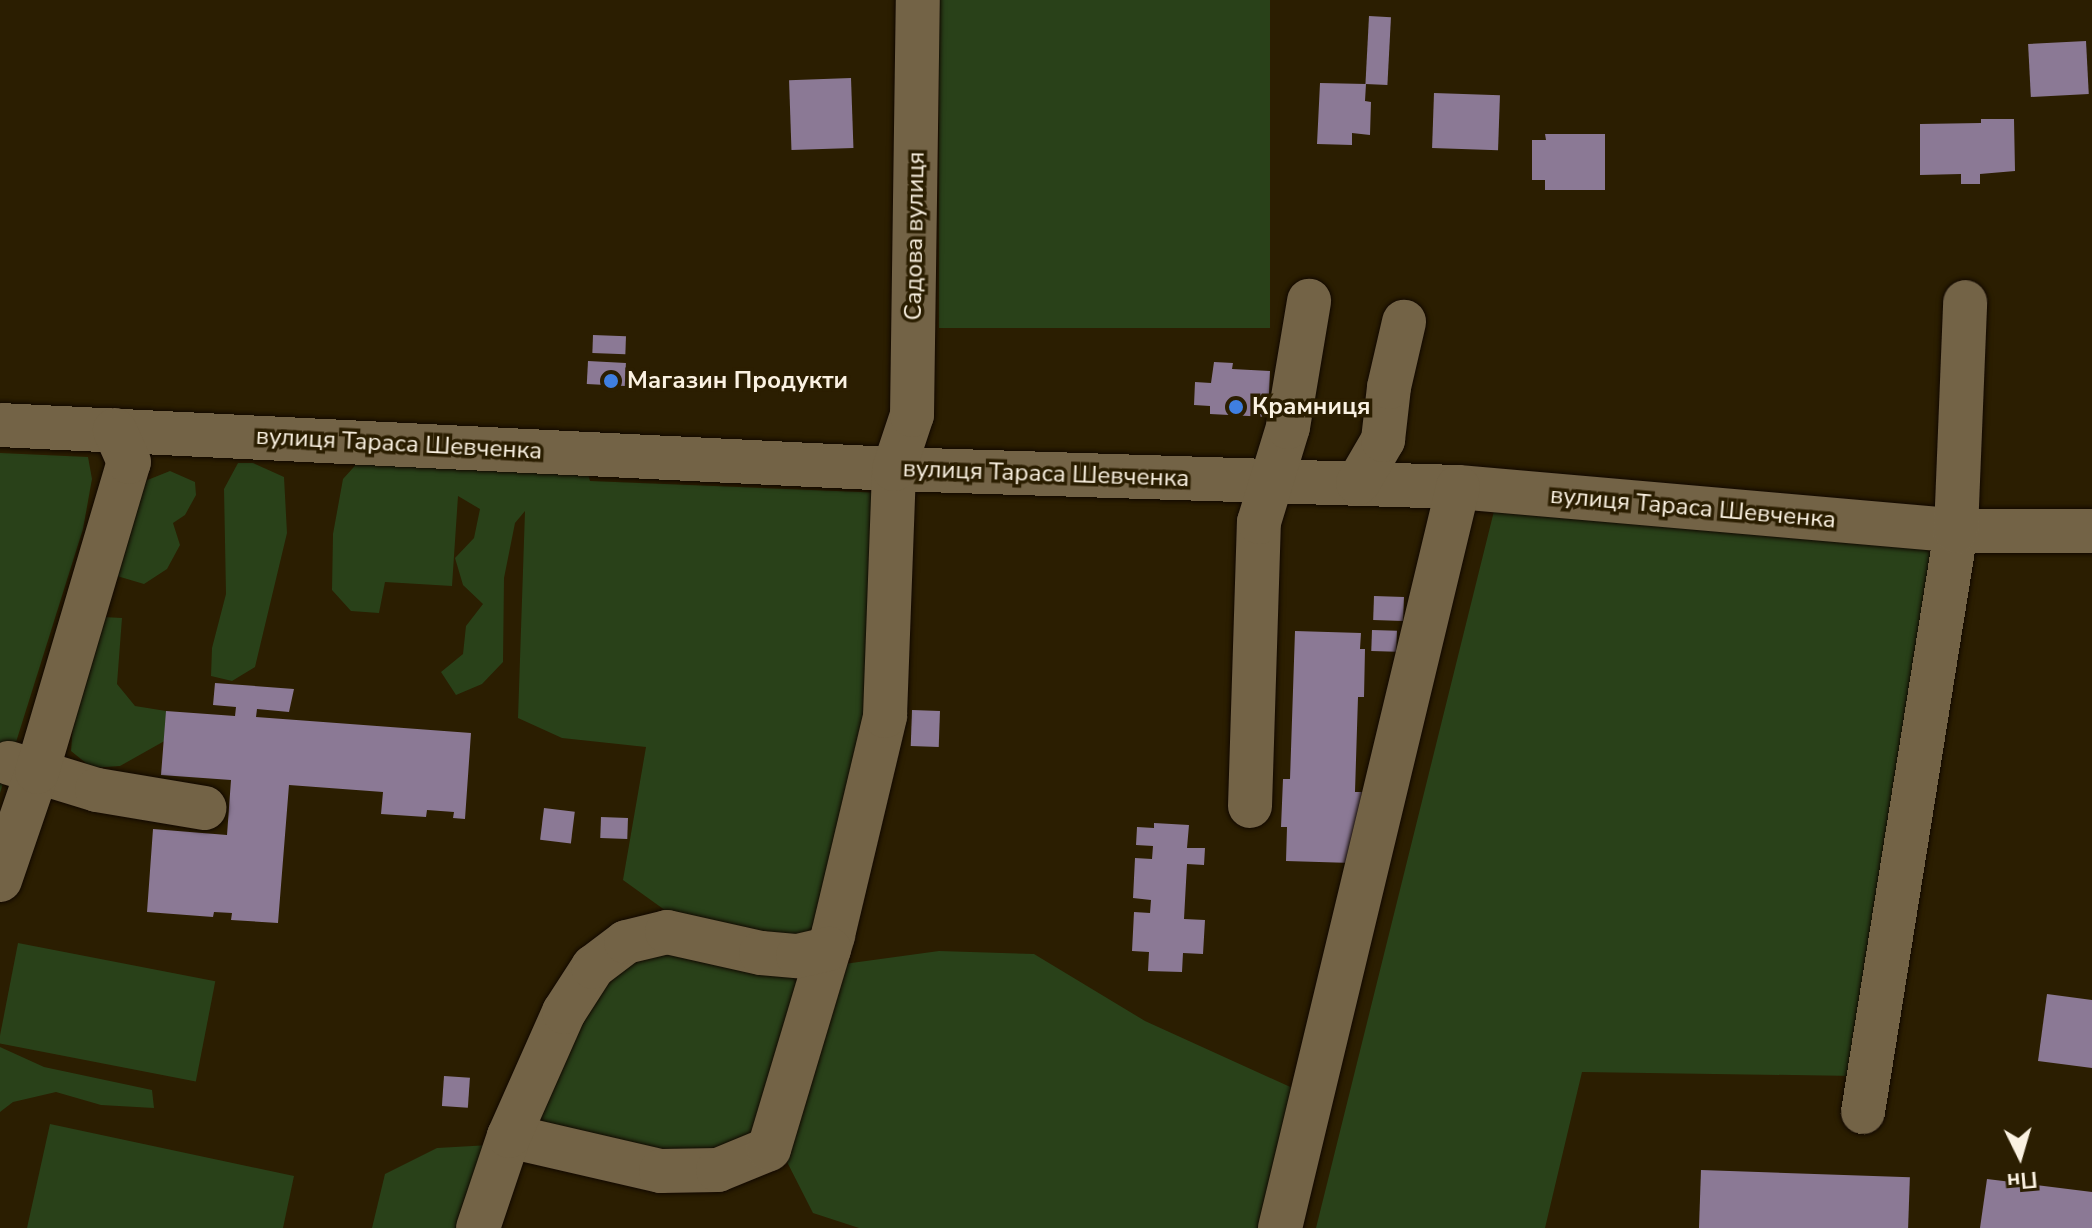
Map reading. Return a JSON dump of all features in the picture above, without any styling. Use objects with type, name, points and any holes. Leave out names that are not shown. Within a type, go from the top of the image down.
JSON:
[{"type":"street","name":"Садова вулиця","points":[[509,1136],[661,1171],[718,1170],[769,1149],[829,949],[885,716],[894,469],[912,415],[918,0]]},
{"type":"street","points":[[1250,806],[1259,522],[1269,480],[1288,427],[1309,301]]},
{"type":"street","points":[[1863,1112],[1956,531],[1965,302]]},
{"type":"street","points":[[1358,483],[1383,440],[1389,387],[1404,322]]},
{"type":"street","name":"вулиця Тараса Шевченка","points":[[0,425],[894,469],[1458,487],[1956,531],[2092,531]]},
{"type":"street","points":[[0,880],[23,768],[129,462],[115,430]]},
{"type":"street","points":[[1280,1228],[1458,487]]},
{"type":"street","points":[[23,768],[97,790],[205,808]]},
{"type":"street","points":[[478,1228],[509,1136],[564,1012],[593,967],[626,942],[667,932],[761,953],[798,956],[829,949]]},
{"type":"green space","points":[[939,0],[1270,0],[1270,328],[939,328]]},
{"type":"green space","points":[[0,453],[88,457],[92,479],[83,529],[0,793]]},
{"type":"green space","points":[[362,458],[587,471],[590,481],[885,493],[877,711],[820,938],[680,921],[623,880],[646,747],[562,738],[518,718],[525,511],[515,523],[504,578],[503,662],[482,684],[456,695],[441,672],[463,654],[466,626],[483,604],[463,585],[455,558],[474,538],[480,509],[458,496],[452,586],[385,582],[379,613],[351,611],[332,590],[333,534],[343,479]]},
{"type":"green space","points":[[238,463],[253,463],[284,477],[287,533],[255,667],[232,681],[211,676],[212,648],[226,594],[224,489]]},
{"type":"green space","points":[[170,471],[195,482],[196,495],[185,515],[173,523],[180,545],[167,569],[144,584],[117,576],[145,481]]},
{"type":"green space","points":[[1496,503],[1964,531],[1856,1076],[1582,1072],[1545,1228],[1316,1228]]},
{"type":"green space","points":[[103,617],[122,618],[117,684],[135,706],[166,711],[168,739],[120,766],[92,768],[71,751],[73,724]]},
{"type":"green space","points":[[18,943],[215,981],[196,1081],[0,1043]]},
{"type":"green space","points":[[664,944],[812,972],[754,1159],[705,1160],[529,1131],[611,966]]},
{"type":"green space","points":[[939,951],[1034,954],[1145,1021],[1319,1100],[1288,1228],[859,1228],[813,1213],[785,1158],[844,964]]},
{"type":"green space","points":[[0,1047],[44,1067],[152,1090],[154,1108],[101,1105],[56,1092],[13,1102],[0,1112]]},
{"type":"green space","points":[[50,1124],[294,1176],[283,1228],[27,1228]]},
{"type":"green space","points":[[490,1145],[461,1228],[372,1228],[385,1174],[437,1148]]},
{"type":"building","points":[[1369,16],[1391,17],[1387,85],[1365,84]]},
{"type":"building","points":[[2086,41],[2089,94],[2031,97],[2028,44]]},
{"type":"building","points":[[851,78],[853,148],[791,150],[789,80]]},
{"type":"building","points":[[1320,83],[1366,84],[1365,101],[1371,102],[1370,135],[1352,133],[1352,145],[1317,144]]},
{"type":"building","points":[[1434,93],[1500,95],[1498,150],[1432,148]]},
{"type":"building","points":[[1981,119],[2014,119],[2015,171],[1980,174],[1980,184],[1961,184],[1961,174],[1920,175],[1920,124],[1981,123]]},
{"type":"building","points":[[1545,134],[1605,134],[1605,190],[1545,190],[1545,180],[1532,180],[1532,140],[1546,140]]},
{"type":"building","points":[[593,335],[626,336],[625,354],[592,353]]},
{"type":"building","points":[[588,361],[626,363],[625,386],[587,384]]},
{"type":"building","points":[[1214,362],[1233,363],[1232,369],[1270,371],[1268,417],[1210,414],[1210,406],[1194,405],[1195,382],[1211,383]]},
{"type":"building","points":[[1374,596],[1404,597],[1403,621],[1373,620]]},
{"type":"building","points":[[1372,630],[1397,631],[1396,652],[1371,651]]},
{"type":"building","points":[[1295,631],[1361,633],[1360,649],[1365,649],[1364,697],[1358,697],[1355,792],[1362,792],[1352,863],[1286,861],[1287,827],[1281,827],[1283,779],[1290,779]]},
{"type":"building","points":[[215,683],[294,689],[289,712],[257,709],[256,717],[471,733],[465,819],[453,818],[454,812],[427,810],[426,817],[381,814],[383,792],[289,785],[278,923],[231,920],[232,913],[214,912],[213,917],[147,912],[153,829],[227,835],[231,780],[161,775],[166,711],[235,716],[236,707],[213,705]]},
{"type":"building","points":[[912,710],[940,711],[939,747],[911,746]]},
{"type":"building","points":[[544,808],[575,812],[571,844],[540,840]]},
{"type":"building","points":[[601,817],[628,818],[627,839],[600,838]]},
{"type":"building","points":[[1154,823],[1189,825],[1187,848],[1205,848],[1204,865],[1187,864],[1184,919],[1205,920],[1203,954],[1183,953],[1182,972],[1148,971],[1149,952],[1132,951],[1134,912],[1150,913],[1151,900],[1133,898],[1135,858],[1152,859],[1153,846],[1136,845],[1137,827],[1154,828]]},
{"type":"building","points":[[2047,994],[2092,1000],[2092,1068],[2038,1061]]},
{"type":"building","points":[[444,1076],[470,1078],[468,1108],[442,1106]]},
{"type":"building","points":[[1701,1170],[1910,1177],[1908,1228],[1699,1228]]},
{"type":"building","points":[[1987,1179],[2092,1192],[2092,1228],[1980,1228]]},
{"type":"place","name":"Магазин Продукти","points":[[611,381]]},
{"type":"place","name":"Крамниця","points":[[1236,407]]}]
